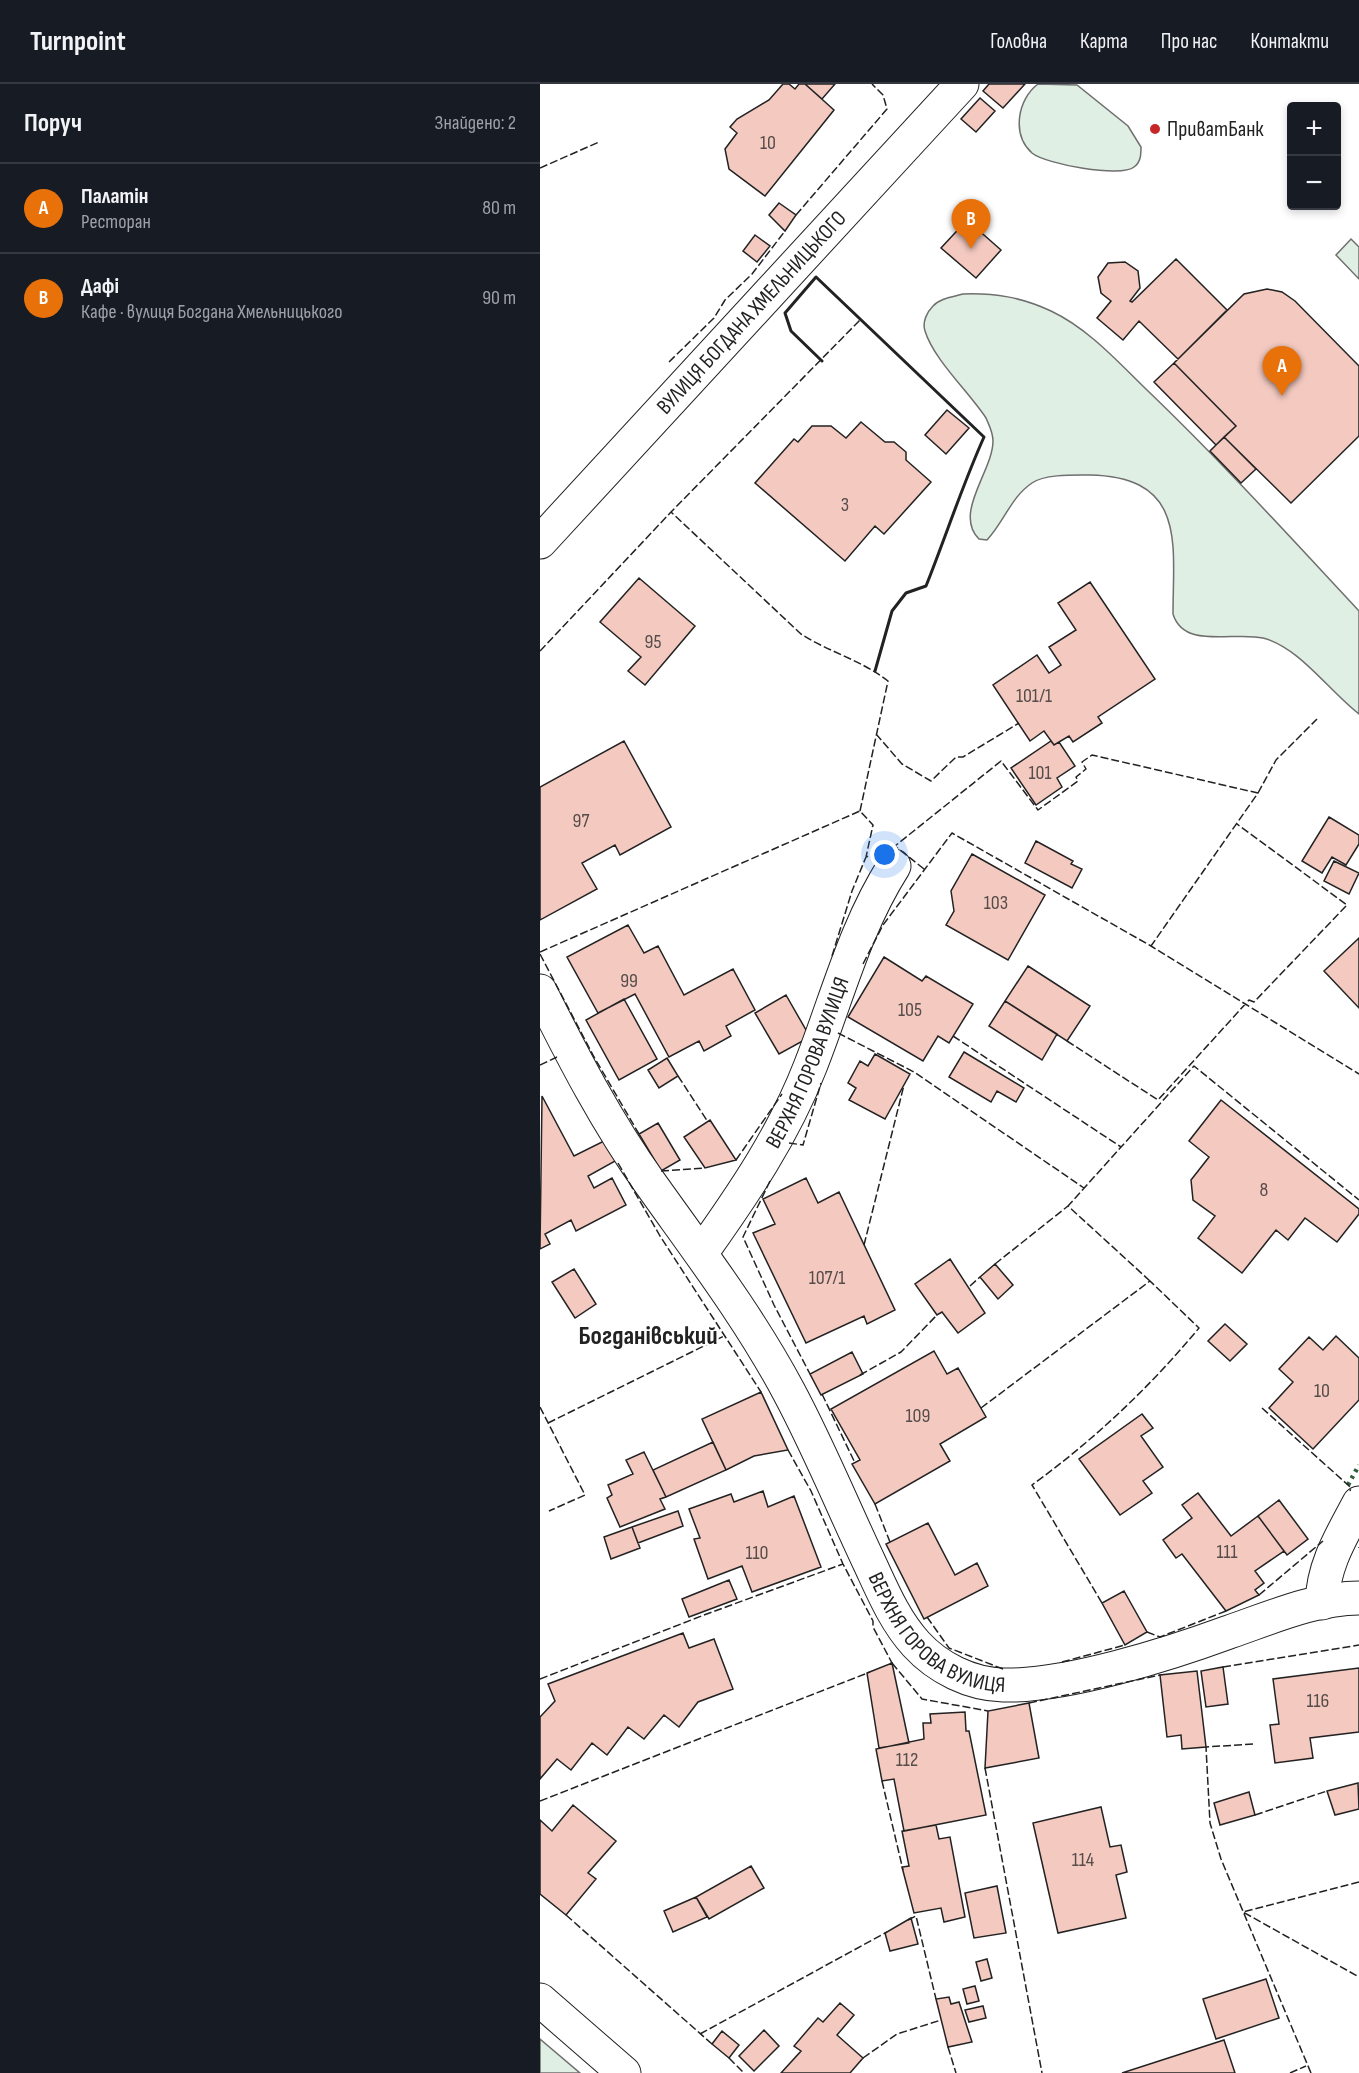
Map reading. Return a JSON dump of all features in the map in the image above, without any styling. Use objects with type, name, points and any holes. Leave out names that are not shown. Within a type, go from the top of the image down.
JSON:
[{"type":"street","name":"ВУЛИЦЯ БОГДАНА ХМЕЛЬНИЦЬКОГО","points":[[540,542],[632,439],[962,84]]},
{"type":"street","name":"ВЕРХНЯ ГОРОВА ВУЛИЦЯ","points":[[702,1252],[757,1172],[795,1101],[863,921],[894,866]]},
{"type":"street","name":"ВЕРХНЯ ГОРОВА ВУЛИЦЯ","points":[[540,991],[610,1120],[649,1181],[702,1252],[789,1392],[890,1605],[915,1643],[932,1659],[958,1675],[1001,1685],[1064,1679],[1191,1645],[1322,1603],[1359,1598]]},
{"type":"street","points":[[1322,1603],[1323,1584],[1328,1566],[1359,1503]]},
{"type":"street","points":[[540,2000],[624,2073]]},
{"type":"green space","points":[[1038,84],[1077,85],[1128,126],[1141,147],[1138,163],[1126,170],[1099,170],[1067,165],[1032,153],[1025,145],[1019,127],[1022,107],[1031,90]]},
{"type":"green space","points":[[1351,239],[1359,247],[1359,279],[1336,255]]},
{"type":"green space","points":[[963,294],[997,295],[1018,299],[1051,311],[1078,327],[1114,358],[1202,444],[1255,500],[1359,611],[1359,714],[1301,660],[1276,643],[1251,636],[1199,636],[1179,625],[1173,614],[1174,563],[1168,519],[1159,501],[1144,488],[1121,479],[1090,475],[1044,478],[1032,483],[1018,495],[987,540],[979,539],[972,529],[970,517],[976,491],[991,453],[992,432],[979,408],[936,353],[924,328],[927,314],[936,303]]},
{"type":"green space","points":[[540,2039],[580,2073],[540,2073]]},
{"type":"building","points":[[783,84],[789,84],[795,89],[799,84],[805,84],[834,110],[765,196],[729,169],[725,149],[737,133],[730,127],[737,119],[769,100]]},
{"type":"building","points":[[805,84],[835,84],[822,99]]},
{"type":"building","points":[[989,84],[1025,84],[1003,108],[983,91]]},
{"type":"building","points":[[980,98],[995,111],[976,132],[961,119]]},
{"type":"building","points":[[779,203],[796,215],[785,231],[769,215]]},
{"type":"building","points":[[967,220],[1001,250],[976,278],[941,248]]},
{"type":"building","points":[[755,235],[770,246],[757,262],[743,251]]},
{"type":"building","points":[[1176,259],[1227,310],[1178,359],[1139,321],[1123,340],[1097,318],[1111,301],[1101,293],[1098,277],[1108,263],[1125,262],[1138,271],[1140,288],[1130,301],[1132,302]]},
{"type":"building","points":[[1267,289],[1282,292],[1295,301],[1359,366],[1359,436],[1291,503],[1224,437],[1236,426],[1174,363],[1244,294]]},
{"type":"building","points":[[1174,363],[1236,426],[1216,445],[1154,382]]},
{"type":"building","points":[[947,410],[969,428],[946,454],[925,435]]},
{"type":"building","points":[[861,422],[885,442],[894,442],[906,452],[906,460],[931,482],[884,534],[875,526],[845,561],[755,483],[794,439],[798,442],[812,426],[831,426],[846,438]]},
{"type":"building","points":[[1224,437],[1256,469],[1241,483],[1210,451]]},
{"type":"building","points":[[639,578],[695,626],[645,685],[628,671],[641,657],[600,622]]},
{"type":"building","points":[[1090,582],[1155,679],[1098,717],[1102,723],[1073,742],[1069,736],[1054,745],[1044,731],[1030,741],[993,685],[1037,655],[1049,673],[1061,665],[1049,647],[1076,630],[1058,603]]},
{"type":"building","points":[[624,741],[671,827],[620,855],[615,845],[582,863],[597,889],[540,920],[540,787]]},
{"type":"building","points":[[1051,741],[1054,745],[1059,742],[1075,766],[1057,778],[1062,787],[1036,805],[1011,768]]},
{"type":"building","points":[[1329,817],[1359,835],[1359,844],[1346,865],[1332,857],[1322,873],[1302,861]]},
{"type":"building","points":[[1036,841],[1073,861],[1071,864],[1082,869],[1072,888],[1025,863]]},
{"type":"building","points":[[972,854],[1045,895],[1008,960],[946,925],[954,911],[951,891]]},
{"type":"building","points":[[1334,861],[1359,873],[1349,894],[1324,881]]},
{"type":"building","points":[[628,925],[644,953],[658,946],[684,995],[733,969],[755,1010],[726,1026],[731,1036],[704,1051],[699,1041],[669,1057],[635,994],[598,1013],[567,957]]},
{"type":"building","points":[[1359,938],[1359,1008],[1324,971]]},
{"type":"building","points":[[884,957],[922,981],[926,976],[973,1004],[949,1043],[938,1036],[923,1061],[848,1017]]},
{"type":"building","points":[[1028,966],[1090,1006],[1067,1041],[1005,1001]]},
{"type":"building","points":[[786,995],[810,1037],[779,1054],[755,1013]]},
{"type":"building","points":[[624,999],[657,1059],[619,1080],[586,1020]]},
{"type":"building","points":[[1005,1001],[1057,1034],[1042,1060],[989,1026]]},
{"type":"building","points":[[964,1052],[1024,1088],[1016,1102],[997,1091],[991,1102],[949,1077]]},
{"type":"building","points":[[875,1054],[910,1074],[885,1119],[849,1100],[856,1088],[848,1083],[860,1061],[868,1066]]},
{"type":"building","points":[[667,1058],[678,1076],[659,1088],[648,1070]]},
{"type":"building","points":[[542,1096],[574,1156],[606,1140],[617,1160],[588,1176],[594,1188],[612,1178],[626,1205],[576,1231],[571,1220],[545,1234],[550,1244],[540,1249]]},
{"type":"building","points":[[1221,1100],[1359,1209],[1359,1214],[1337,1242],[1305,1218],[1288,1240],[1276,1230],[1242,1273],[1198,1238],[1215,1216],[1193,1200],[1191,1180],[1209,1157],[1189,1141]]},
{"type":"building","points":[[710,1120],[736,1160],[705,1168],[684,1137]]},
{"type":"building","points":[[658,1123],[680,1160],[661,1171],[639,1134]]},
{"type":"building","points":[[806,1178],[818,1203],[839,1192],[895,1310],[867,1324],[864,1316],[806,1343],[753,1233],[775,1224],[763,1199]]},
{"type":"building","points":[[950,1259],[985,1313],[958,1333],[942,1312],[937,1315],[915,1284]]},
{"type":"building","points":[[995,1264],[1013,1285],[998,1299],[980,1277]]},
{"type":"building","points":[[574,1269],[596,1304],[575,1318],[552,1282]]},
{"type":"building","points":[[1225,1324],[1247,1344],[1230,1361],[1208,1341]]},
{"type":"building","points":[[1336,1336],[1359,1358],[1359,1400],[1313,1449],[1269,1408],[1293,1382],[1279,1369],[1309,1337],[1323,1350]]},
{"type":"building","points":[[934,1351],[947,1374],[958,1368],[986,1417],[940,1444],[950,1461],[875,1504],[852,1464],[860,1460],[831,1409]]},
{"type":"building","points":[[852,1352],[863,1374],[821,1395],[810,1374]]},
{"type":"building","points":[[761,1392],[788,1450],[754,1456],[726,1470],[702,1419]]},
{"type":"building","points":[[1142,1414],[1153,1428],[1141,1436],[1163,1467],[1143,1481],[1152,1493],[1120,1515],[1079,1459]]},
{"type":"building","points":[[713,1442],[726,1470],[666,1497],[653,1470]]},
{"type":"building","points":[[644,1452],[666,1497],[660,1499],[665,1509],[620,1527],[607,1498],[612,1495],[608,1485],[633,1474],[626,1460]]},
{"type":"building","points":[[763,1491],[768,1507],[794,1496],[821,1567],[752,1592],[742,1566],[708,1579],[694,1539],[700,1538],[689,1509],[731,1494],[734,1502]]},
{"type":"building","points":[[1198,1493],[1231,1536],[1258,1516],[1284,1551],[1255,1571],[1264,1583],[1255,1590],[1259,1595],[1226,1611],[1182,1554],[1176,1558],[1163,1540],[1192,1518],[1182,1505]]},
{"type":"building","points":[[1279,1500],[1308,1539],[1287,1555],[1258,1516]]},
{"type":"building","points":[[678,1511],[683,1526],[638,1543],[632,1527]]},
{"type":"building","points":[[928,1523],[955,1575],[977,1563],[988,1586],[924,1619],[886,1544]]},
{"type":"building","points":[[632,1527],[640,1548],[611,1559],[604,1537]]},
{"type":"building","points":[[729,1580],[737,1599],[689,1617],[682,1599]]},
{"type":"building","points":[[1124,1591],[1147,1632],[1125,1645],[1102,1603]]},
{"type":"building","points":[[683,1633],[689,1648],[714,1639],[733,1689],[698,1702],[679,1727],[664,1715],[644,1739],[628,1727],[607,1755],[592,1743],[571,1770],[557,1759],[540,1779],[540,1717],[555,1701],[548,1684]]},
{"type":"building","points":[[892,1663],[909,1743],[879,1748],[867,1673]]},
{"type":"building","points":[[1223,1667],[1228,1704],[1206,1707],[1201,1671]]},
{"type":"building","points":[[1359,1668],[1359,1732],[1310,1738],[1313,1758],[1275,1763],[1270,1725],[1279,1724],[1273,1679]]},
{"type":"building","points":[[1197,1671],[1206,1747],[1182,1749],[1181,1735],[1167,1737],[1160,1675]]},
{"type":"building","points":[[1029,1703],[1039,1758],[985,1768],[988,1711]]},
{"type":"building","points":[[965,1712],[966,1731],[969,1731],[986,1815],[904,1831],[894,1779],[882,1781],[876,1749],[924,1739],[923,1723],[931,1723],[930,1714]]},
{"type":"building","points":[[1358,1783],[1359,1809],[1335,1815],[1327,1791]]},
{"type":"building","points":[[1249,1792],[1255,1815],[1220,1825],[1214,1803]]},
{"type":"building","points":[[573,1805],[616,1841],[588,1873],[596,1879],[566,1915],[540,1894],[540,1820],[552,1831]]},
{"type":"building","points":[[1101,1807],[1110,1847],[1121,1845],[1127,1872],[1116,1875],[1126,1918],[1058,1933],[1033,1823]]},
{"type":"building","points":[[936,1825],[939,1839],[950,1837],[965,1917],[944,1922],[941,1908],[914,1913],[902,1867],[909,1866],[902,1831]]},
{"type":"building","points":[[751,1866],[764,1888],[709,1919],[696,1897]]},
{"type":"building","points":[[997,1886],[1006,1933],[974,1938],[965,1893]]},
{"type":"building","points":[[696,1897],[707,1917],[673,1932],[664,1911]]},
{"type":"building","points":[[911,1918],[918,1944],[890,1951],[885,1933]]},
{"type":"building","points":[[987,1959],[992,1978],[981,1981],[976,1962]]},
{"type":"building","points":[[1266,1979],[1279,2018],[1216,2039],[1203,1999]]},
{"type":"building","points":[[975,1986],[979,2001],[967,2004],[963,1989]]},
{"type":"building","points":[[949,1997],[951,2004],[959,2002],[972,2042],[948,2047],[936,1999]]},
{"type":"building","points":[[840,2003],[854,2015],[837,2035],[863,2058],[850,2073],[781,2073],[801,2051],[794,2046],[818,2018],[823,2022]]},
{"type":"building","points":[[983,2006],[986,2018],[969,2022],[965,2010]]},
{"type":"building","points":[[764,2030],[779,2046],[754,2071],[739,2056]]},
{"type":"building","points":[[722,2031],[739,2045],[729,2058],[712,2044]]},
{"type":"building","points":[[1224,2040],[1235,2073],[1122,2073]]},
{"type":"hedge","points":[[1348,1485],[1359,1465]]},
{"type":"fence","points":[[796,215],[887,109],[883,95],[872,84]]},
{"type":"fence","points":[[540,168],[599,142]]},
{"type":"fence","points":[[669,362],[714,318],[725,300],[752,274],[785,231]]},
{"type":"fence","points":[[860,811],[888,681],[868,668],[801,634],[671,512],[861,319]]},
{"type":"fence","points":[[540,651],[671,512]]},
{"type":"fence","points":[[1258,793],[1276,760],[1317,719]]},
{"type":"fence","points":[[876,734],[902,764],[931,781],[956,757],[963,757],[1019,723]]},
{"type":"fence","points":[[924,869],[895,846],[1001,761],[1038,810],[1078,781],[1076,777],[1086,769],[1082,762],[1092,755],[1258,793],[1151,946]]},
{"type":"fence","points":[[540,952],[860,811],[873,825],[866,857]]},
{"type":"fence","points":[[1067,1041],[1158,1100],[1249,1000],[1254,1002],[1347,905],[1237,824]]},
{"type":"fence","points":[[863,964],[883,925],[952,833],[1151,946],[1359,1074]]},
{"type":"fence","points":[[832,956],[852,891],[866,857],[895,846]]},
{"type":"fence","points":[[540,954],[594,1057],[639,1134]]},
{"type":"fence","points":[[838,1033],[914,1072],[1084,1188]]},
{"type":"fence","points":[[953,1036],[1121,1147]]},
{"type":"fence","points":[[540,1065],[557,1057]]},
{"type":"fence","points":[[1150,1281],[1068,1206],[1194,1066],[1359,1200]]},
{"type":"fence","points":[[678,1076],[708,1122]]},
{"type":"fence","points":[[789,1143],[803,1145],[821,1083]]},
{"type":"fence","points":[[864,1245],[904,1085]]},
{"type":"fence","points":[[736,1160],[782,1094]]},
{"type":"fence","points":[[618,1163],[660,1236],[761,1392]]},
{"type":"fence","points":[[661,1171],[705,1168]]},
{"type":"fence","points":[[770,1181],[743,1237],[774,1305],[810,1374]]},
{"type":"fence","points":[[995,1264],[1068,1206]]},
{"type":"fence","points":[[970,1286],[980,1277]]},
{"type":"fence","points":[[981,1408],[1150,1281],[1199,1328],[1120,1412],[1078,1450],[1032,1485],[1102,1603]]},
{"type":"fence","points":[[860,1375],[901,1352],[937,1315]]},
{"type":"fence","points":[[548,1423],[724,1336]]},
{"type":"fence","points":[[822,1394],[855,1463]]},
{"type":"fence","points":[[540,1407],[585,1495],[549,1511]]},
{"type":"fence","points":[[1262,1408],[1348,1485],[1351,1488],[1350,1491]]},
{"type":"fence","points":[[788,1450],[811,1491],[843,1564]]},
{"type":"fence","points":[[875,1504],[890,1542]]},
{"type":"fence","points":[[1259,1595],[1323,1541]]},
{"type":"fence","points":[[540,1679],[843,1564],[873,1621],[873,1627],[892,1663],[889,1664]]},
{"type":"fence","points":[[1147,1632],[1160,1637],[1226,1611]]},
{"type":"fence","points":[[927,1617],[949,1648],[1003,1669]]},
{"type":"fence","points":[[1062,1662],[1125,1645]]},
{"type":"fence","points":[[1223,1667],[1359,1645]]},
{"type":"fence","points":[[892,1663],[922,1699],[988,1711]]},
{"type":"fence","points":[[540,1801],[870,1672]]},
{"type":"fence","points":[[1029,1703],[1160,1675]]},
{"type":"fence","points":[[1253,1744],[1206,1747],[1210,1823],[1221,1859],[1311,2073]]},
{"type":"fence","points":[[985,1768],[1042,2073]]},
{"type":"fence","points":[[882,1781],[903,1870]]},
{"type":"fence","points":[[1255,1815],[1327,1791]]},
{"type":"fence","points":[[1359,1882],[1243,1912],[1359,1977]]},
{"type":"fence","points":[[566,1915],[712,2044]]},
{"type":"fence","points":[[908,1920],[916,1916],[936,1999]]},
{"type":"fence","points":[[700,2034],[887,1932]]},
{"type":"fence","points":[[863,2058],[897,2034],[941,2020]]},
{"type":"fence","points":[[948,2047],[956,2073]]},
{"type":"fence","points":[[729,2058],[744,2073]]},
{"type":"fence","points":[[1290,2073],[1306,2066]]},
{"type":"wall","points":[[822,361],[791,331],[785,313],[816,277],[984,437],[926,586],[906,593],[892,611],[875,671]]},
{"type":"place","name":"ПриватБанк","points":[[1155,129]]},
{"type":"place","name":"Дафі","points":[[971,249]]},
{"type":"place","name":"Палатін","points":[[1282,396]]},
{"type":"district","name":"Богданівський","points":[[648,1336]]}]
